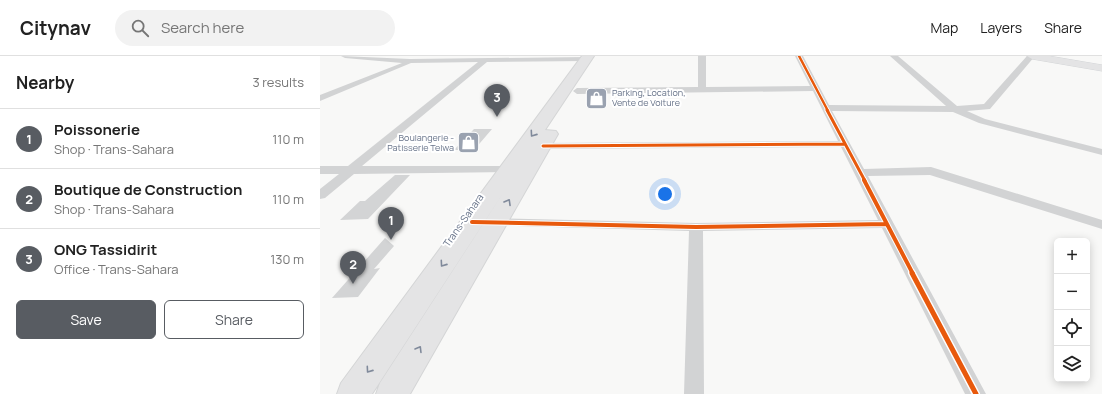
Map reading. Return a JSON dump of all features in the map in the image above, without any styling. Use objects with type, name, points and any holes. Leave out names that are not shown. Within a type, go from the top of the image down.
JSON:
[{"type":"main road","points":[[392,394],[577,91],[590,57]]},
{"type":"main road","name":"Trans-Sahara","points":[[353,394],[507,170],[590,57]]},
{"type":"street","points":[[345,56],[410,61],[488,58],[590,57]]},
{"type":"street","points":[[320,98],[424,56]]},
{"type":"street","points":[[702,56],[702,90]]},
{"type":"street","points":[[799,56],[976,394]]},
{"type":"street","points":[[827,108],[955,109],[987,107],[1032,56],[1102,68]]},
{"type":"street","points":[[320,195],[488,58]]},
{"type":"street","points":[[899,58],[955,109],[982,121],[1102,152]]},
{"type":"street","points":[[577,91],[816,88]]},
{"type":"street","points":[[543,146],[845,144]]},
{"type":"street","points":[[320,170],[507,170]]},
{"type":"street","points":[[861,173],[931,171],[1102,225]]},
{"type":"street","points":[[472,222],[696,227],[887,224]]},
{"type":"street","points":[[694,394],[696,227]]},
{"type":"building","points":[[474,129],[492,129],[474,150],[454,150]]},
{"type":"building","points":[[395,175],[410,175],[368,219],[340,220],[360,201],[365,201]]},
{"type":"building","points":[[385,238],[394,246],[374,269],[380,268],[358,297],[332,298]]},
{"type":"cycle path","points":[[799,56],[976,394]]},
{"type":"cycle path","points":[[543,146],[845,144]]},
{"type":"cycle path","points":[[472,222],[696,227],[887,224]]},
{"type":"place","name":"Parking, Location, Vente de Voiture","points":[[596,98]]},
{"type":"place","name":"ONG Tassidirit","points":[[497,117]]},
{"type":"place","name":"Boulangerie - Patisserie Telwa","points":[[469,143]]},
{"type":"place","name":"Poissonerie","points":[[391,240]]},
{"type":"place","name":"Boutique de Construction","points":[[353,284]]}]
